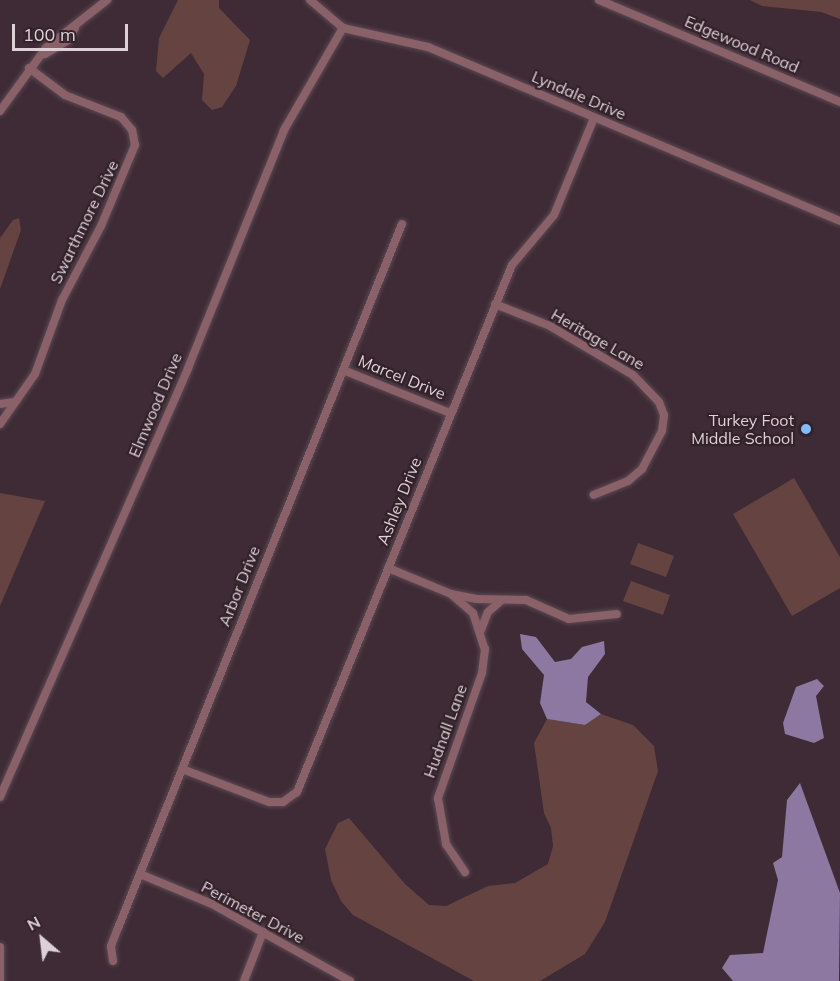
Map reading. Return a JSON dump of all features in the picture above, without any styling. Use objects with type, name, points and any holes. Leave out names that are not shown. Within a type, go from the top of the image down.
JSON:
[{"type":"street","points":[[0,111],[29,68],[45,54],[46,48],[107,0]]},
{"type":"street","name":"Lyndale Drive","points":[[310,0],[343,28],[421,44],[840,221]]},
{"type":"street","name":"Edgewood Road","points":[[599,0],[840,102]]},
{"type":"street","name":"Elmwood Drive","points":[[0,797],[188,368],[284,130],[343,28]]},
{"type":"street","name":"Swarthmore Drive","points":[[0,424],[35,374],[62,300],[101,226],[135,145],[132,130],[121,117],[64,95],[29,68]]},
{"type":"street","name":"Ashley Drive","points":[[182,769],[269,802],[294,797],[515,258],[554,215],[594,118]]},
{"type":"street","name":"Arbor Drive","points":[[113,961],[111,946],[402,224]]},
{"type":"street","name":"Heritage Lane","points":[[495,304],[550,326],[633,375],[659,402],[664,415],[662,431],[642,470],[628,481],[594,495]]},
{"type":"street","name":"Marcel Drive","points":[[343,370],[450,413]]},
{"type":"street","points":[[0,404],[15,402]]},
{"type":"street","name":"Hudnall Lane","points":[[388,568],[451,594],[531,601],[569,619],[617,614]]},
{"type":"street","name":"Hudnall Lane","points":[[451,594],[473,613],[481,630],[485,649],[482,673],[438,798],[446,844],[465,872]]},
{"type":"street","points":[[481,630],[488,612],[502,600]]},
{"type":"street","name":"Perimeter Drive","points":[[140,874],[213,904],[350,981]]},
{"type":"street","points":[[243,981],[263,932]]},
{"type":"street","points":[[0,947],[3,963],[0,981]]},
{"type":"shaded area","points":[[178,0],[219,0],[219,8],[250,40],[236,86],[222,107],[212,110],[202,100],[204,74],[191,53],[163,78],[156,71],[159,38]]},
{"type":"shaded area","points":[[750,0],[840,0],[840,19],[821,12],[762,6]]},
{"type":"shaded area","points":[[19,218],[21,230],[0,289],[0,238],[13,220]]},
{"type":"shaded area","points":[[794,478],[840,557],[840,588],[792,616],[733,514]]},
{"type":"shaded area","points":[[0,493],[45,501],[0,606]]},
{"type":"shaded area","points":[[638,543],[674,556],[666,577],[630,564]]},
{"type":"shaded area","points":[[631,581],[670,595],[663,615],[623,601]]},
{"type":"shaded area","points":[[520,634],[536,637],[555,662],[571,659],[582,647],[604,641],[605,654],[588,677],[586,702],[601,714],[585,725],[547,719],[540,703],[544,675],[522,649]]},
{"type":"shaded area","points":[[817,679],[824,686],[816,696],[824,738],[814,743],[785,734],[783,723],[796,687]]},
{"type":"shaded area","points":[[601,714],[633,725],[654,746],[658,771],[605,922],[585,954],[540,981],[474,981],[353,915],[341,901],[331,880],[325,849],[338,823],[349,818],[405,884],[429,905],[446,906],[488,886],[515,883],[548,864],[553,846],[551,828],[544,813],[534,743],[547,719],[585,725]]},
{"type":"shaded area","points":[[800,783],[840,893],[839,981],[733,981],[722,968],[730,955],[763,953],[778,880],[773,863],[782,857],[787,800]]},
{"type":"place","name":"Turkey Foot Middle School","points":[[806,429]]}]
